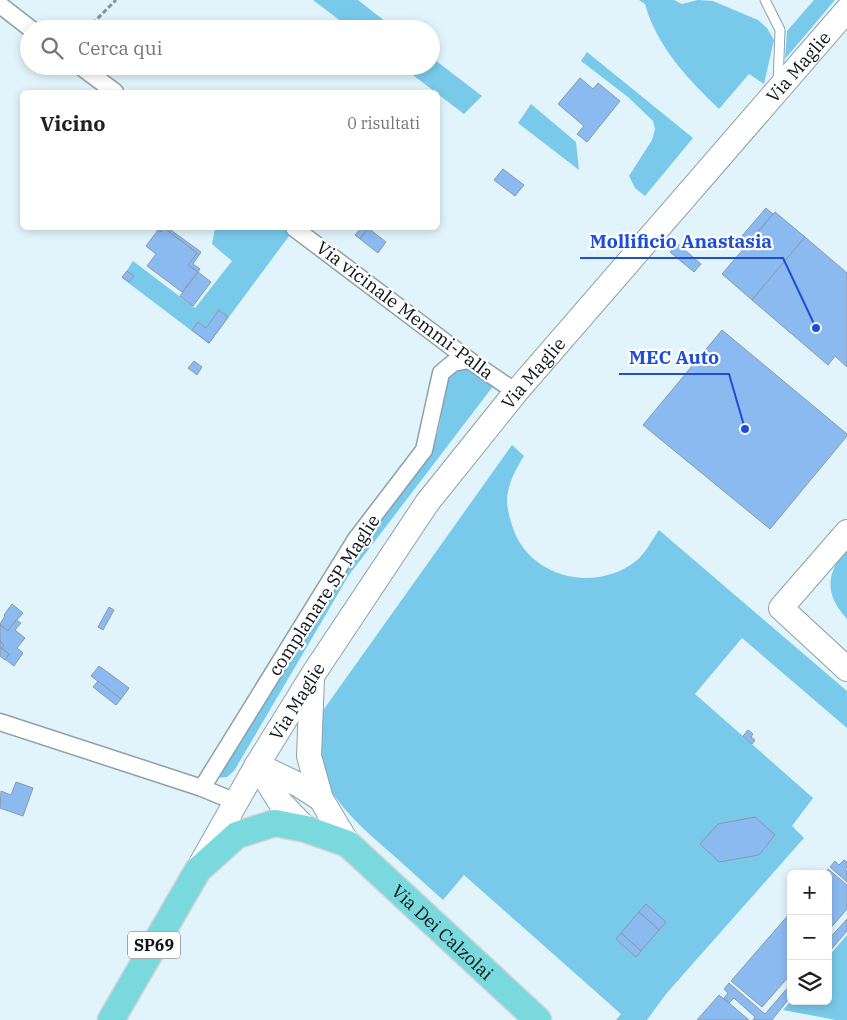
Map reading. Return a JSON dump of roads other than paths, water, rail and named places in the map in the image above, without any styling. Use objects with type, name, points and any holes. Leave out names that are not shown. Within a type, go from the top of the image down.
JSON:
[{"type":"main road","points":[[198,870],[237,835],[276,822],[306,829],[348,844]]},
{"type":"main road","name":"Via Dei Calzolai","points":[[348,844],[538,1020]]},
{"type":"main road","name":"SP69","points":[[111,1020],[198,870]]},
{"type":"street","points":[[0,6],[20,21]]},
{"type":"street","name":"Via Maglie","points":[[258,765],[312,676],[427,503],[516,392],[847,10]]},
{"type":"street","points":[[92,75],[112,90]]},
{"type":"street","name":"Via vicinale Memmi-Palla","points":[[297,230],[469,360],[516,392]]},
{"type":"street","name":"complanare SP Maglie","points":[[202,788],[356,539],[424,450],[441,373],[453,363],[469,360]]},
{"type":"street","points":[[847,532],[781,608],[847,669]]},
{"type":"street","points":[[312,676],[309,756],[321,799],[348,844]]},
{"type":"street","points":[[0,722],[202,788],[236,802]]},
{"type":"street","points":[[258,765],[299,784],[321,799]]},
{"type":"street","points":[[258,765],[280,802],[306,829]]},
{"type":"street","name":"SP69","points":[[198,870],[258,765]]},
{"type":"lane","points":[[765,0],[780,30],[777,91]]},
{"type":"place","name":"Mollificio Anastasia","points":[[816,328]]},
{"type":"place","name":"MEC Auto","points":[[745,429]]}]
